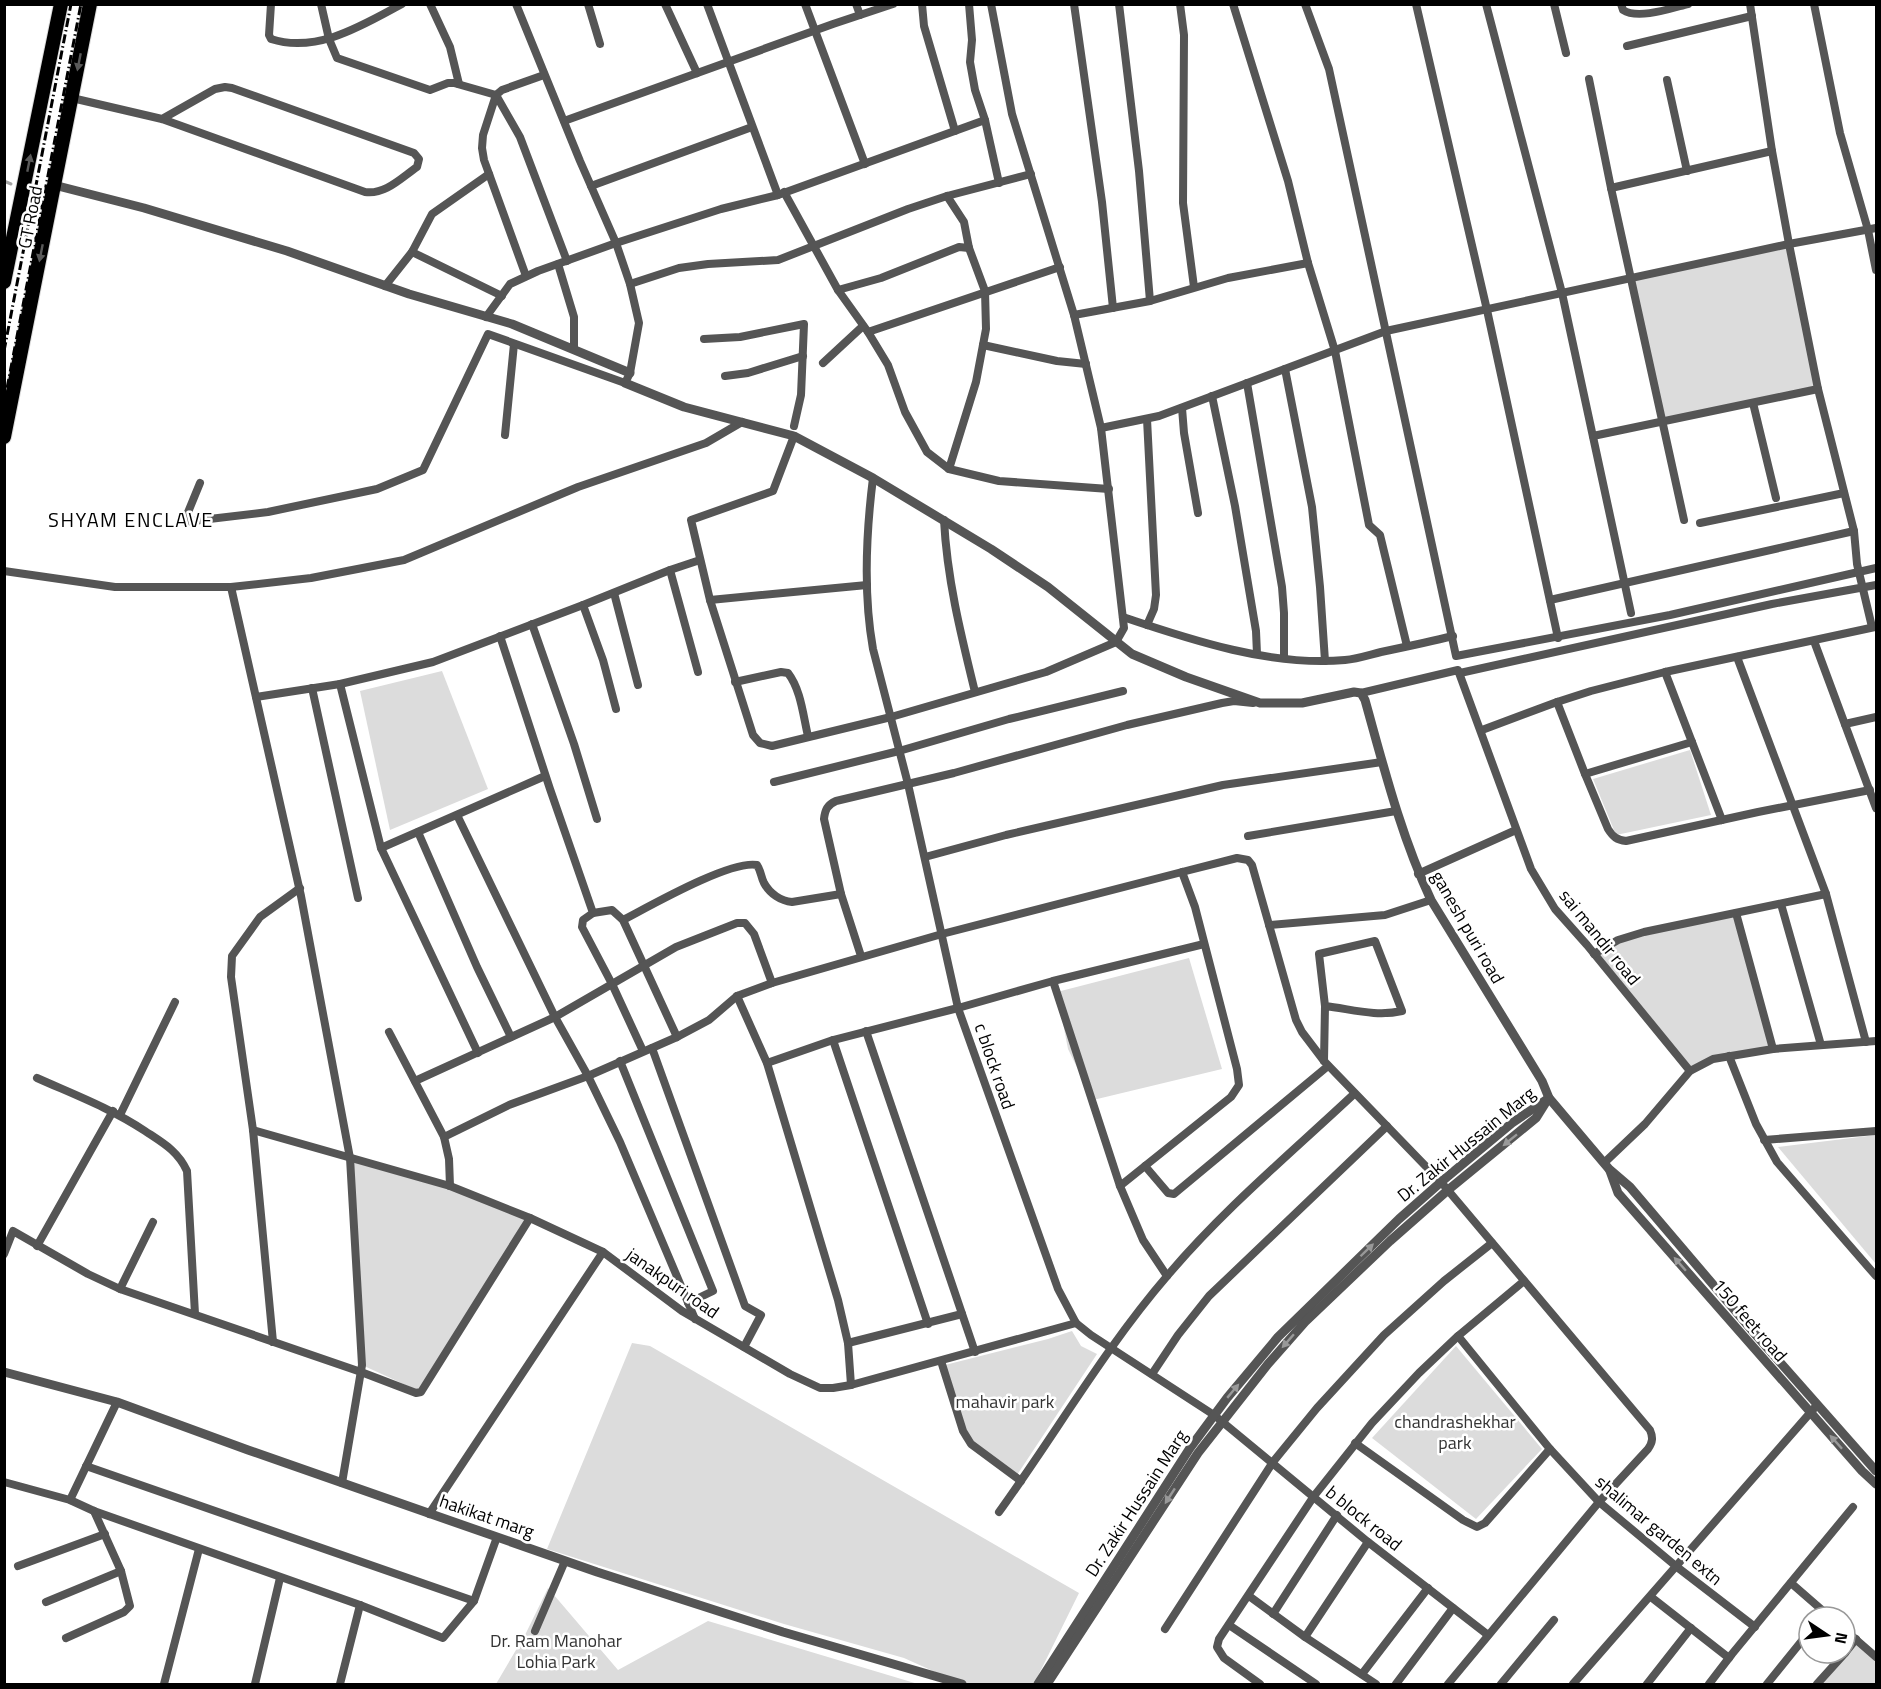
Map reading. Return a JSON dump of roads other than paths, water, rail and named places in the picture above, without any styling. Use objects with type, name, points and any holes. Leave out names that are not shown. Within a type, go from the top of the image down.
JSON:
[{"type":"highway","name":"GT Road","points":[[4,282],[61,4]]},
{"type":"highway","name":"GT Road","points":[[4,437],[90,4]]},
{"type":"street","points":[[271,4],[269,35],[271,39],[312,43],[329,39],[369,22],[402,4]]},
{"type":"street","points":[[321,4],[329,39],[337,58],[420,88],[430,90],[448,83],[459,84],[496,95],[520,137],[567,261]]},
{"type":"street","points":[[430,4],[450,47],[459,84]]},
{"type":"street","points":[[516,4],[616,243],[630,284],[639,323],[630,373],[625,383]]},
{"type":"street","points":[[588,4],[600,44]]},
{"type":"street","points":[[665,4],[697,73]]},
{"type":"street","points":[[707,4],[752,128],[781,193],[838,290],[888,365],[905,412],[927,452],[950,469],[999,481],[1109,489]]},
{"type":"street","points":[[806,4],[814,31],[865,164]]},
{"type":"street","points":[[856,4],[860,15]]},
{"type":"street","points":[[564,121],[893,4]]},
{"type":"street","points":[[922,4],[924,26],[955,131]]},
{"type":"street","points":[[969,4],[972,40],[970,62],[999,183]]},
{"type":"street","points":[[704,339],[740,336],[803,324],[801,395],[794,431],[773,491],[691,520],[710,600],[735,682],[753,735],[760,743],[772,746],[891,717],[1046,672],[1116,642],[1124,628],[1101,428],[1074,315],[1012,114],[991,4]]},
{"type":"street","points":[[1074,4],[1102,202],[1113,308]]},
{"type":"street","points":[[1119,4],[1139,171],[1150,300]]},
{"type":"street","points":[[1180,4],[1184,35],[1183,203],[1194,287]]},
{"type":"street","points":[[1233,4],[1288,181],[1308,263],[1335,351],[1369,525],[1380,535],[1407,646]]},
{"type":"street","points":[[1305,4],[1329,69],[1456,656],[1670,615],[1876,568]]},
{"type":"street","points":[[1416,4],[1487,309],[1558,638]]},
{"type":"street","points":[[1486,4],[1562,293],[1631,614]]},
{"type":"street","points":[[1554,4],[1566,53]]},
{"type":"street","points":[[1621,4],[1627,13],[1688,4]]},
{"type":"street","points":[[1482,730],[1557,702],[1665,672],[1874,627],[1859,573],[1854,531],[1818,390],[1772,151],[1750,4]]},
{"type":"street","points":[[1814,4],[1840,133],[1872,229],[1876,270]]},
{"type":"street","points":[[1627,46],[1752,16]]},
{"type":"street","points":[[526,276],[489,174],[482,148],[483,135],[496,95],[502,90],[544,75]]},
{"type":"street","points":[[1589,79],[1684,520]]},
{"type":"street","points":[[1667,80],[1687,171]]},
{"type":"street","points":[[72,98],[162,119],[365,192],[385,189],[417,168],[419,163],[414,153],[232,88],[215,89],[162,119]]},
{"type":"street","points":[[486,316],[510,284],[526,276],[616,243],[721,209],[781,193],[985,120]]},
{"type":"street","points":[[591,186],[752,128]]},
{"type":"street","points":[[1611,188],[1772,151]]},
{"type":"street","points":[[385,286],[412,252],[432,214],[489,174]]},
{"type":"street","points":[[630,284],[679,268],[778,260],[947,196],[1031,174]]},
{"type":"street","points":[[54,185],[144,208],[286,251],[409,294],[512,324],[630,373]]},
{"type":"street","points":[[947,196],[964,222],[969,248],[985,291],[986,329],[976,382],[950,469]]},
{"type":"street","points":[[1101,428],[1159,417],[1386,332],[1789,244],[1872,229]]},
{"type":"street","points":[[838,290],[881,278],[959,247],[969,248]]},
{"type":"street","points":[[412,252],[502,296]]},
{"type":"street","points":[[1074,315],[1150,300],[1228,278],[1308,263]]},
{"type":"street","points":[[558,264],[574,317],[574,349]]},
{"type":"street","points":[[823,363],[866,329],[1060,267]]},
{"type":"street","points":[[200,483],[184,522],[268,512],[366,492],[423,470],[488,334],[684,406],[742,422],[794,431],[944,520],[1048,586],[1132,654],[1186,677],[1260,703]]},
{"type":"street","points":[[505,435],[514,344]]},
{"type":"street","points":[[983,345],[1057,361],[1086,364]]},
{"type":"street","points":[[725,375],[748,373],[803,357]]},
{"type":"street","points":[[1285,369],[1312,507],[1325,661]]},
{"type":"street","points":[[1246,383],[1282,587],[1284,658]]},
{"type":"street","points":[[1593,436],[1818,390]]},
{"type":"street","points":[[1212,396],[1235,506],[1256,631],[1257,654]]},
{"type":"street","points":[[1753,403],[1776,498]]},
{"type":"street","points":[[1182,408],[1198,513]]},
{"type":"street","points":[[1147,419],[1156,595],[1154,609],[1147,625]]},
{"type":"street","points":[[4,571],[115,587],[231,587],[311,578],[404,560],[578,487],[706,443],[742,422]]},
{"type":"street","name":"c block road","points":[[873,478],[867,524],[867,585],[873,649],[908,784],[958,1008],[1045,1255],[1058,1289],[1076,1323],[1223,1422]]},
{"type":"street","points":[[1700,523],[1844,493]]},
{"type":"street","points":[[944,520],[948,569],[957,619],[975,692]]},
{"type":"street","points":[[1550,600],[1854,531]]},
{"type":"street","points":[[256,697],[340,684],[433,662],[700,560]]},
{"type":"street","points":[[670,570],[698,672]]},
{"type":"street","points":[[710,600],[867,585]]},
{"type":"street","points":[[861,956],[841,894],[824,819],[829,804],[836,801],[1222,703],[1234,701],[1302,703],[1354,692],[1360,693],[1772,604],[1876,585]]},
{"type":"street","points":[[231,587],[300,888],[350,1158],[361,1372],[342,1484]]},
{"type":"street","points":[[614,592],[638,685]]},
{"type":"street","points":[[584,605],[603,660],[616,709]]},
{"type":"street","points":[[1123,617],[1242,651],[1284,658],[1325,661],[1348,660],[1452,636]]},
{"type":"street","points":[[532,624],[574,744],[597,819]]},
{"type":"street","points":[[500,636],[545,776],[593,913]]},
{"type":"street","points":[[1814,641],[1876,808]]},
{"type":"street","points":[[1737,657],[1826,894],[1866,1042]]},
{"type":"street","points":[[735,682],[781,672],[788,673],[799,696],[808,736]]},
{"type":"street","points":[[1665,672],[1722,820]]},
{"type":"street","name":"sai mandir road","points":[[1460,673],[1531,868],[1555,909],[1690,1071]]},
{"type":"street","points":[[340,684],[381,848],[478,1053]]},
{"type":"street","points":[[312,688],[358,898]]},
{"type":"street","points":[[774,782],[899,751],[1009,719],[1124,691]]},
{"type":"street","name":"ganesh puri road","points":[[1360,693],[1365,700],[1396,811],[1431,900],[1542,1081],[1549,1098]]},
{"type":"street","points":[[1557,702],[1608,829],[1613,837],[1619,840],[1626,841],[1870,790]]},
{"type":"street","points":[[1845,724],[1876,717]]},
{"type":"street","points":[[1585,774],[1692,742]]},
{"type":"street","points":[[925,857],[1006,835],[1223,785],[1382,762]]},
{"type":"street","points":[[381,848],[545,776]]},
{"type":"street","points":[[1248,836],[1396,811]]},
{"type":"street","points":[[457,815],[555,1017],[588,1076],[632,1168],[695,1319]]},
{"type":"street","points":[[1419,874],[1516,830]]},
{"type":"street","points":[[418,831],[477,967],[511,1037]]},
{"type":"street","points":[[444,1137],[509,1105],[588,1076],[677,1037],[709,1020],[737,996],[772,983],[942,934],[1237,858],[1248,860],[1252,865],[1296,1020],[1302,1032],[1326,1064],[1448,1190],[1653,1436],[1648,1449],[1599,1502],[1448,1684]]},
{"type":"street","points":[[623,920],[720,872],[749,864],[757,865],[764,882],[785,902],[841,894]]},
{"type":"street","points":[[1120,1186],[1231,1097],[1239,1085],[1237,1069],[1195,908],[1182,872]]},
{"type":"street","points":[[273,1342],[253,1130],[231,978],[232,956],[260,917],[300,888]]},
{"type":"street","points":[[1594,954],[1618,940],[1644,932],[1826,894]]},
{"type":"street","points":[[1269,925],[1385,915],[1431,900]]},
{"type":"street","points":[[1781,904],[1821,1045]]},
{"type":"street","points":[[643,1051],[582,927],[583,920],[593,913],[612,910],[623,920],[677,1037]]},
{"type":"street","points":[[1736,914],[1773,1049]]},
{"type":"street","points":[[415,1081],[555,1017],[676,947],[737,923],[745,923],[754,934],[772,983]]},
{"type":"street","points":[[1325,1006],[1359,1012],[1394,1013],[1402,1011],[1375,941],[1319,954],[1325,1006],[1326,1064]]},
{"type":"street","points":[[767,1063],[833,1040],[1053,981],[1203,944]]},
{"type":"street","points":[[1053,981],[1120,1186],[1143,1240],[1167,1276]]},
{"type":"street","points":[[737,996],[767,1063],[838,1300],[848,1343],[851,1385]]},
{"type":"street","points":[[37,1245],[116,1113],[175,1002]]},
{"type":"street","points":[[866,1031],[975,1352]]},
{"type":"street","points":[[389,1032],[444,1137],[449,1159],[450,1186]]},
{"type":"street","points":[[833,1040],[928,1324]]},
{"type":"street","points":[[1606,1166],[1690,1071],[1713,1059],[1773,1049],[1876,1041]]},
{"type":"street","points":[[652,1048],[745,1306],[761,1315],[744,1347]]},
{"type":"street","points":[[1729,1056],[1756,1124],[1777,1162],[1876,1276]]},
{"type":"street","points":[[620,1061],[713,1292],[688,1303]]},
{"type":"street","points":[[1145,1166],[1168,1193],[1174,1194],[1326,1064]]},
{"type":"street","points":[[38,1078],[116,1113],[176,1153],[183,1161],[187,1172],[195,1314]]},
{"type":"street","points":[[999,1512],[1111,1348],[1167,1276],[1205,1233],[1354,1094]]},
{"type":"street","name":"150 feet road","points":[[1549,1098],[1606,1166],[1630,1186],[1756,1335],[1876,1471]]},
{"type":"street","name":"Dr. Zakir Hussain Marg","points":[[1038,1684],[1190,1448],[1278,1336],[1399,1219],[1441,1182],[1512,1123],[1549,1098]]},
{"type":"street","name":"Dr. Zakir Hussain Marg","points":[[1047,1684],[1198,1453],[1268,1364],[1305,1322],[1390,1241],[1448,1190],[1536,1119],[1549,1098]]},
{"type":"street","points":[[1152,1374],[1178,1335],[1209,1296],[1387,1126]]},
{"type":"street","name":"janakpuri road","points":[[253,1130],[450,1186],[530,1218],[603,1252],[682,1311],[790,1374],[820,1388],[851,1385],[1076,1323]]},
{"type":"street","points":[[1764,1140],[1876,1131]]},
{"type":"street","name":"150 feet road","points":[[1606,1166],[1618,1193],[1810,1413],[1876,1484]]},
{"type":"street","points":[[4,1254],[13,1231],[88,1274],[120,1289],[416,1393],[421,1392],[530,1218]]},
{"type":"street","points":[[120,1289],[153,1221]]},
{"type":"street","points":[[1165,1629],[1274,1462],[1317,1408],[1384,1335],[1444,1281],[1492,1243]]},
{"type":"street","points":[[429,1514],[603,1252]]},
{"type":"street","points":[[1260,1684],[1224,1658],[1217,1647],[1219,1639],[1314,1496],[1355,1443],[1419,1373],[1458,1336],[1524,1281]]},
{"type":"street","points":[[848,1343],[962,1314]]},
{"type":"street","name":"shalimar garden extn","points":[[1458,1336],[1550,1449],[1599,1502],[1677,1567],[1755,1627]]},
{"type":"street","points":[[941,1361],[963,1431],[971,1443],[1021,1481]]},
{"type":"street","name":"hakikat marg","points":[[4,1371],[117,1402],[342,1484],[565,1561],[783,1632],[962,1684]]},
{"type":"street","points":[[70,1500],[117,1402]]},
{"type":"street","points":[[1573,1684],[1817,1405]]},
{"type":"street","name":"b block road","points":[[1223,1422],[1368,1542],[1488,1635]]},
{"type":"street","points":[[1355,1443],[1463,1520],[1477,1527],[1485,1523],[1550,1449]]},
{"type":"street","points":[[86,1466],[474,1601]]},
{"type":"street","points":[[4,1482],[70,1500],[94,1511],[360,1605],[443,1638],[474,1601],[496,1537]]},
{"type":"street","points":[[1709,1684],[1853,1507]]},
{"type":"street","points":[[66,1638],[130,1606],[121,1571],[94,1511]]},
{"type":"street","points":[[1273,1614],[1336,1515]]},
{"type":"street","points":[[18,1566],[105,1534]]},
{"type":"street","points":[[1305,1638],[1368,1542]]},
{"type":"street","points":[[164,1684],[199,1549]]},
{"type":"street","points":[[535,1632],[565,1561]]},
{"type":"street","points":[[46,1602],[121,1571]]},
{"type":"street","points":[[255,1684],[280,1578]]},
{"type":"street","points":[[1791,1583],[1814,1605]]},
{"type":"street","points":[[1362,1674],[1428,1588]]},
{"type":"street","points":[[1249,1596],[1305,1638],[1376,1684]]},
{"type":"street","points":[[1651,1597],[1729,1658]]},
{"type":"street","points":[[340,1684],[360,1605]]},
{"type":"street","points":[[1396,1684],[1453,1608]]},
{"type":"street","points":[[1501,1684],[1554,1620]]},
{"type":"street","points":[[1229,1625],[1316,1684]]},
{"type":"street","points":[[1647,1684],[1691,1628]]},
{"type":"street","points":[[1857,1641],[1876,1657]]},
{"type":"street","points":[[1767,1684],[1797,1647]]},
{"type":"street","points":[[1817,1684],[1834,1665]]},
{"type":"street","points":[[1582,1684],[1586,1669]]},
{"type":"waterway","points":[[4,181],[11,184]]},
{"type":"railway","points":[[4,351],[71,4]]},
{"type":"railway","points":[[4,404],[81,4]]},
{"type":"district","name":"SHYAM ENCLAVE","points":[[131,519]]},
{"type":"park label","name":"mahavir park","points":[[1005,1401]]},
{"type":"park label","name":"chandrashekhar park","points":[[1455,1431]]},
{"type":"park label","name":"Dr. Ram Manohar Lohia Park","points":[[556,1650]]}]
